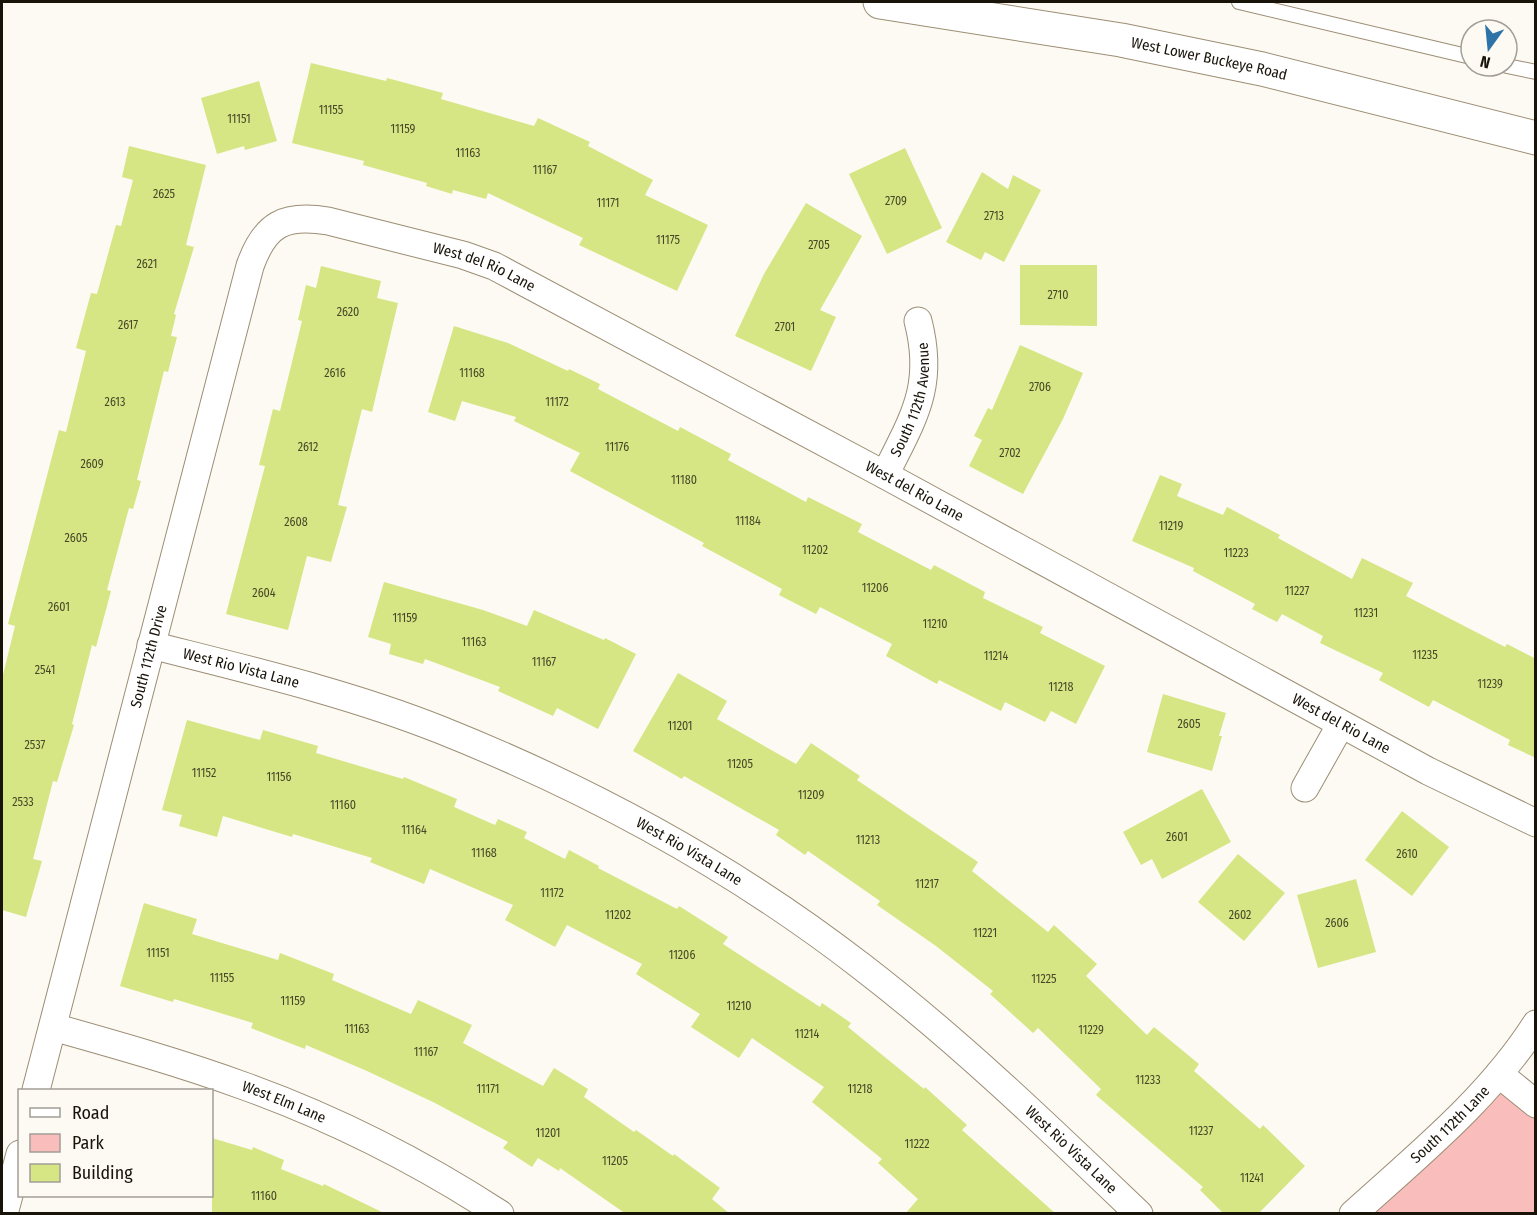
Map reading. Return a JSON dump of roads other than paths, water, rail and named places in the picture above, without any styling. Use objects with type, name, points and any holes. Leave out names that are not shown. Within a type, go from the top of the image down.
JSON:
[{"type":"main road","name":"West Lower Buckeye Road","points":[[880,2],[1121,40],[1262,69],[1536,138]]},
{"type":"street","name":"West del Rio Lane","points":[[274,226],[290,220],[309,218],[328,221],[463,255],[494,266],[885,475],[1460,788],[1536,823]]},
{"type":"street","name":"South 112th Drive","points":[[36,1089],[250,266],[263,237],[274,226]]},
{"type":"street","name":"South 112th Avenue","points":[[885,475],[914,415],[922,390],[924,355],[918,321]]},
{"type":"street","name":"West Rio Vista Lane","points":[[152,645],[318,689],[439,729],[510,758],[691,850],[806,925],[914,1008],[1014,1095],[1139,1214]]},
{"type":"street","points":[[1305,788],[1341,724]]},
{"type":"street","name":"South 112th Lane","points":[[1353,1214],[1451,1124],[1499,1074],[1536,1024]]},
{"type":"street","name":"West Elm Lane","points":[[53,1027],[195,1069],[246,1086],[294,1106],[393,1152],[500,1214]]},
{"type":"street","points":[[1499,1074],[1536,1104]]},
{"type":"street","points":[[4,1214],[18,1162]]},
{"type":"lane","points":[[1239,2],[1459,54]]},
{"type":"lane","points":[[1519,68],[1536,72]]}]
